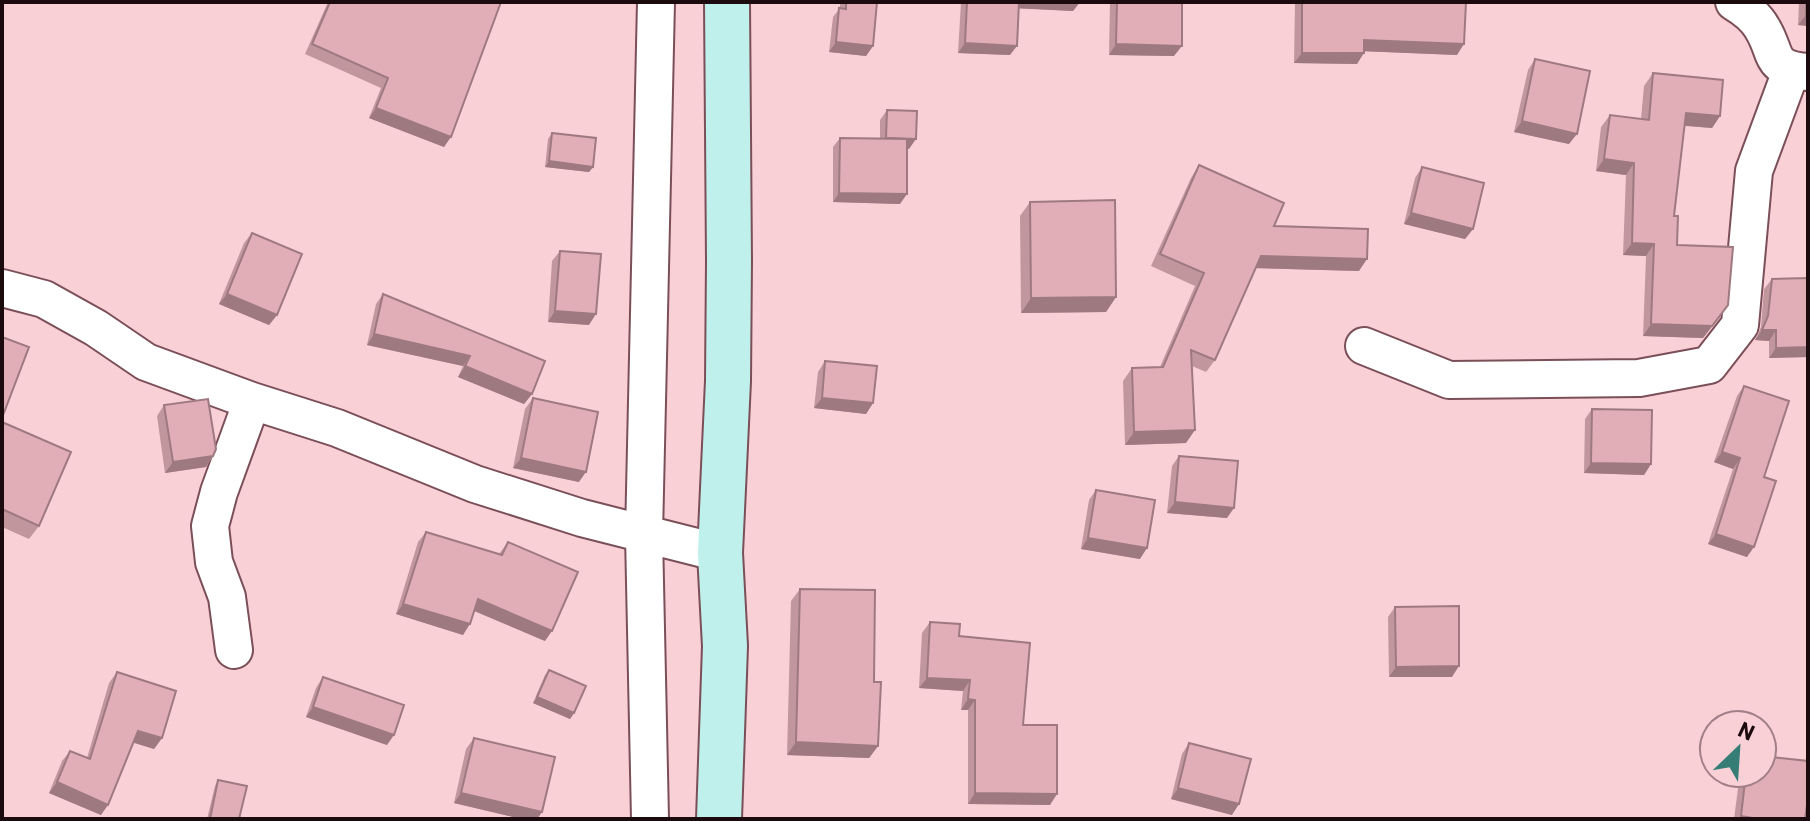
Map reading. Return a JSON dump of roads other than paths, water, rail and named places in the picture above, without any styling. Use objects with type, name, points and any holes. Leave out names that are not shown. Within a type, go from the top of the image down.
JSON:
[{"type":"street","points":[[650,819],[644,535],[656,2]]},
{"type":"street","points":[[719,819],[725,646],[720,553],[728,381],[727,2]]},
{"type":"street","points":[[1364,346],[1449,380],[1639,378],[1709,365],[1740,325],[1754,171],[1799,71],[1772,56],[1763,28],[1746,9],[1734,2]]},
{"type":"street","points":[[2,288],[44,299],[96,328],[146,362],[337,428],[475,484],[644,535],[720,553]]},
{"type":"street","points":[[234,650],[227,597],[214,562],[210,526],[252,401]]}]
